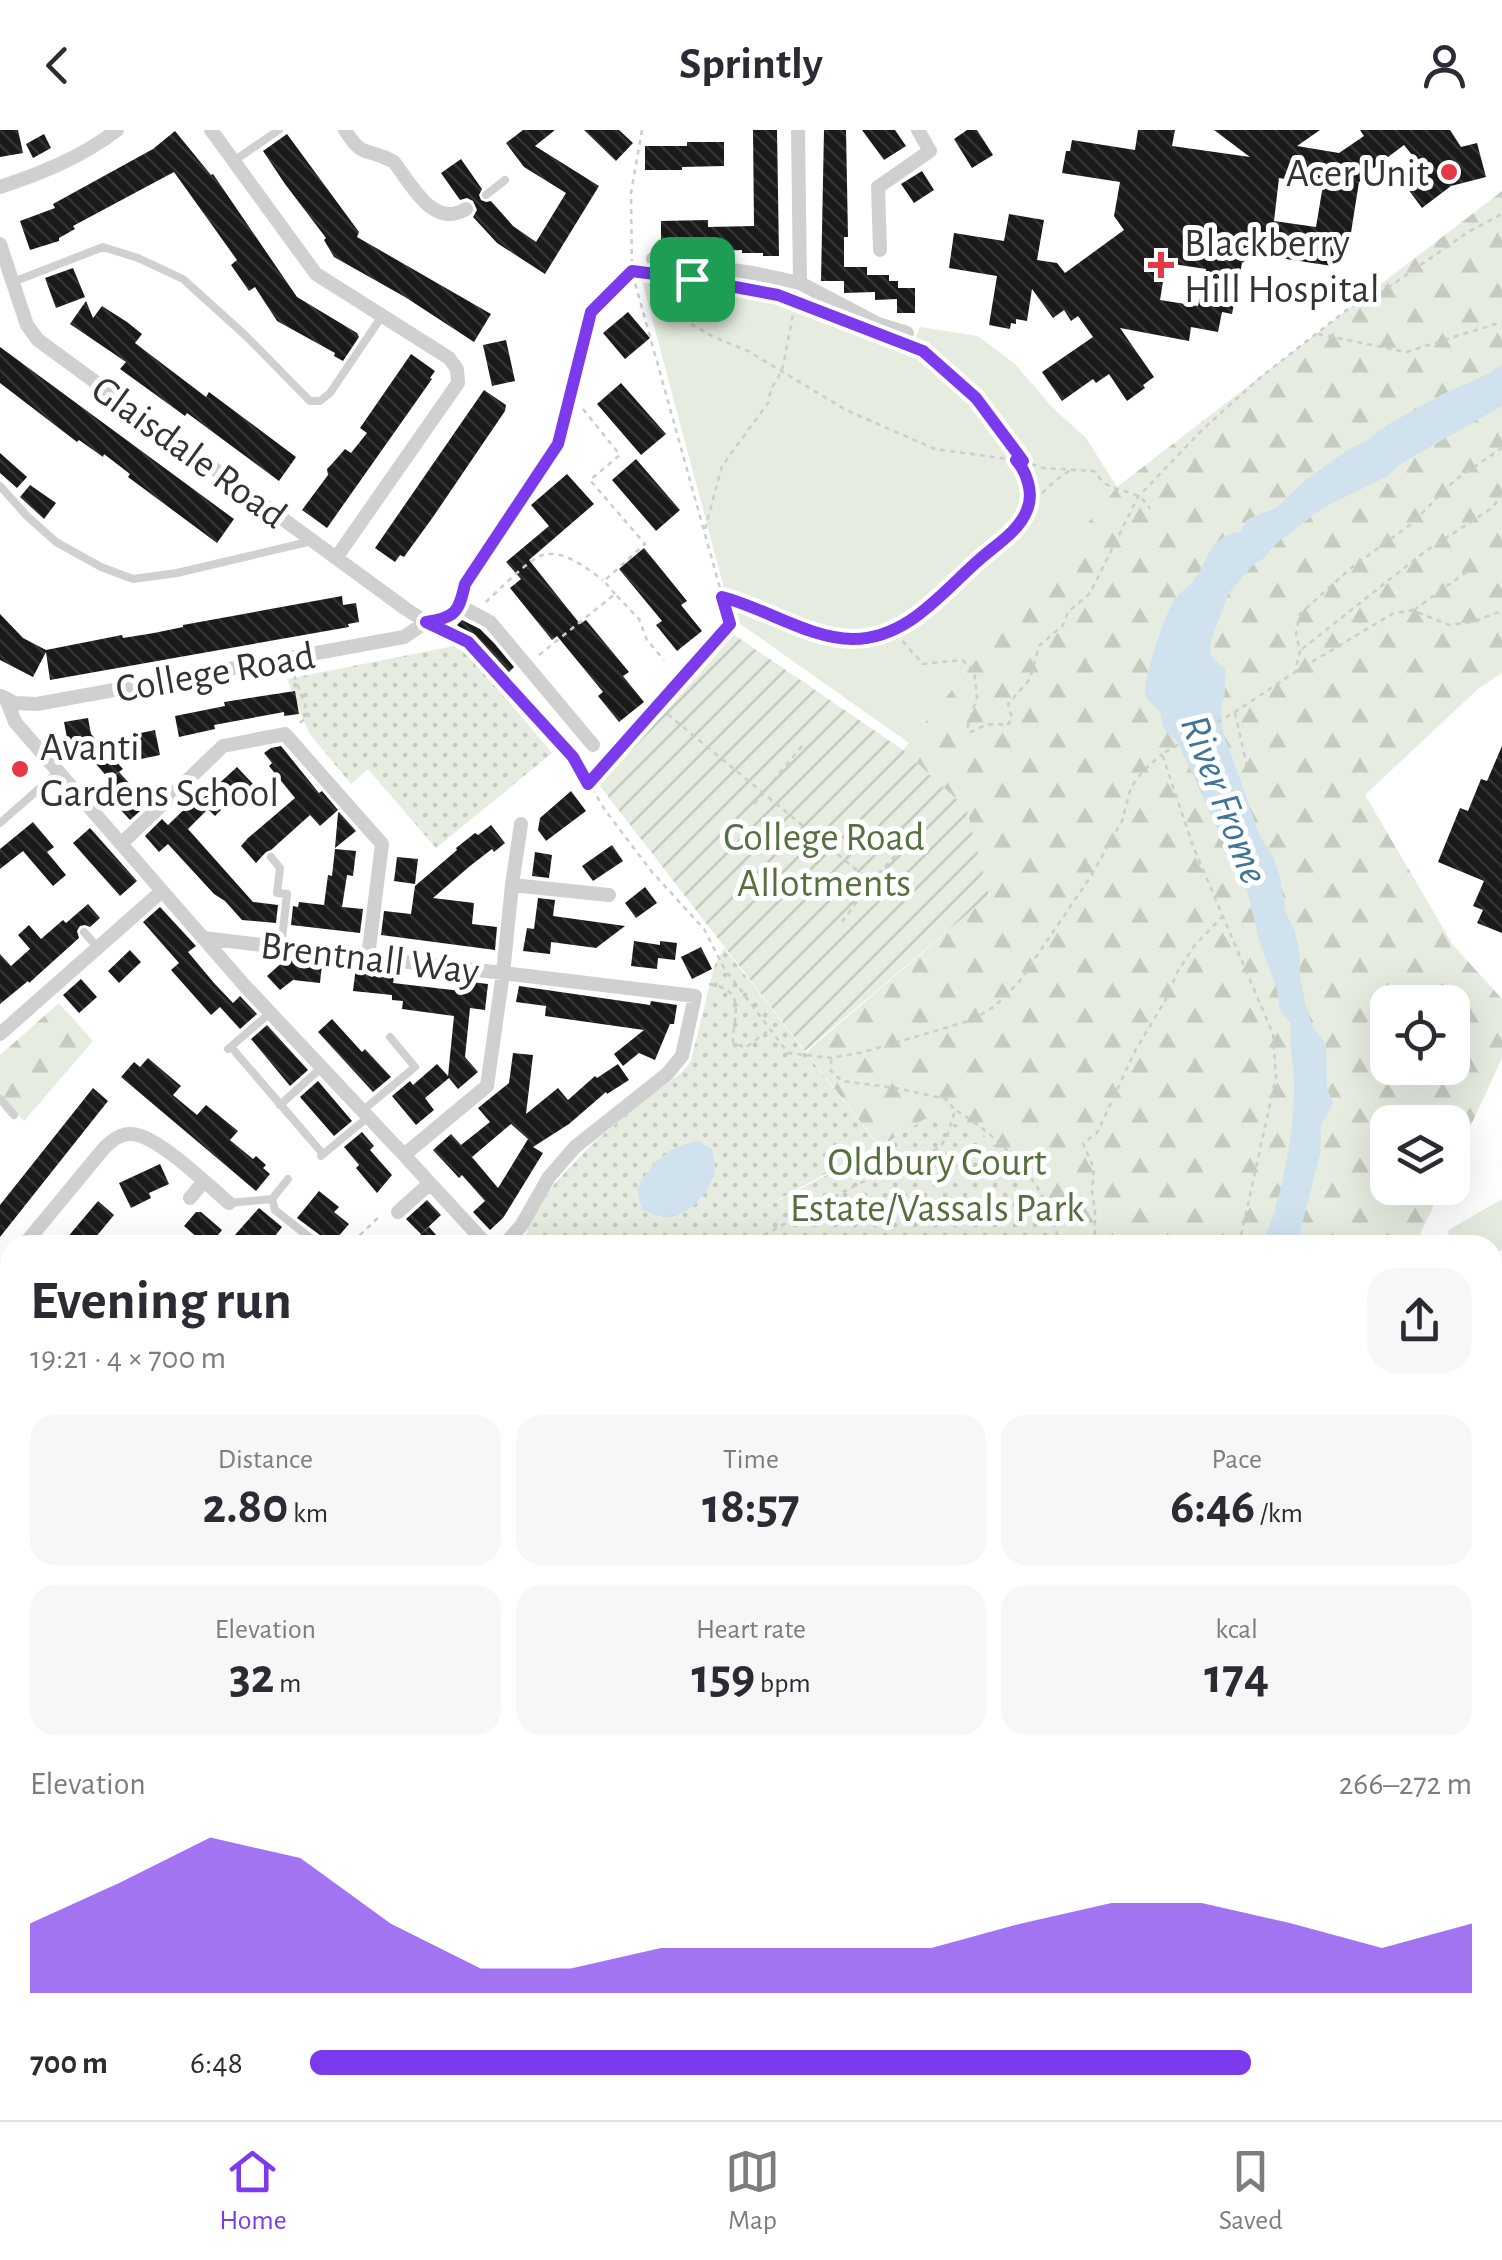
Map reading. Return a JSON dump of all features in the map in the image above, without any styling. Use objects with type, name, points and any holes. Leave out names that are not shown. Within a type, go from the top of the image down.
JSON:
[{"type":"street","points":[[0,187],[47,172],[117,130]]},
{"type":"street","points":[[211,130],[316,274],[449,358],[457,369],[458,383],[336,558]]},
{"type":"street","points":[[345,130],[360,150],[394,162],[431,209],[449,216],[466,209]]},
{"type":"street","points":[[798,130],[800,283]]},
{"type":"street","points":[[880,250],[878,186],[930,152],[918,130]]},
{"type":"street","name":"Glaisdale Road","points":[[0,244],[27,324],[38,340],[426,622]]},
{"type":"street","points":[[650,266],[752,273],[800,283],[907,339]]},
{"type":"street","points":[[572,395],[558,444],[465,584],[466,609],[490,622],[593,745]]},
{"type":"street","name":"College Road","points":[[3,697],[14,703],[37,704],[404,636],[426,622],[448,619],[466,609]]},
{"type":"street","name":"Brentnall Way","points":[[3,697],[15,722],[203,938],[404,1156],[487,1086],[503,973],[203,938]]},
{"type":"street","points":[[121,844],[223,746],[286,734],[382,844],[368,957]]},
{"type":"street","points":[[513,1235],[549,1177],[576,1147],[667,1074],[682,1056],[695,996],[503,973],[520,824]]},
{"type":"street","points":[[512,884],[609,895]]},
{"type":"street","points":[[2,1029],[162,891]]},
{"type":"street","points":[[32,1235],[104,1147],[124,1134],[152,1140],[229,1203]]},
{"type":"street","points":[[404,1156],[478,1235]]},
{"type":"street","points":[[190,1198],[204,1181]]},
{"type":"street","points":[[398,1212],[429,1184]]},
{"type":"lane","points":[[234,160],[278,130]]},
{"type":"lane","points":[[486,195],[506,180]]},
{"type":"lane","points":[[13,282],[103,246],[138,258],[183,279],[310,401],[320,401],[330,393],[382,316]]},
{"type":"lane","points":[[0,486],[56,542],[101,567],[133,579],[176,573],[312,540]]},
{"type":"lane","points":[[0,823],[58,772]]},
{"type":"lane","points":[[271,857],[280,868],[277,893],[287,894],[281,947]]},
{"type":"lane","points":[[84,932],[98,948]]},
{"type":"lane","points":[[270,1012],[230,1048],[322,1155],[415,1068],[390,1036]]},
{"type":"lane","points":[[279,1106],[322,1068]]},
{"type":"lane","points":[[0,1099],[14,1115]]},
{"type":"lane","points":[[229,1203],[272,1199],[288,1179]]},
{"type":"lane","points":[[272,1199],[276,1210],[307,1235]]},
{"type":"path","points":[[588,784],[730,624],[632,271],[631,192],[642,130]]},
{"type":"path","points":[[722,597],[834,636],[898,636],[923,664],[962,660],[974,670],[978,697],[967,729],[970,732],[995,723],[1007,726],[1012,718],[1008,704],[1030,679],[1039,646],[1090,592],[1138,497],[1226,408],[1316,334],[1468,232],[1502,214]]},
{"type":"path","points":[[604,581],[645,544],[590,480],[620,455],[572,395],[591,312],[632,271],[650,266]]},
{"type":"path","points":[[632,271],[649,283],[670,312],[714,337],[748,350],[846,410],[935,448],[1023,461],[1043,468],[1094,471],[1106,484],[1128,491],[1150,509]]},
{"type":"path","points":[[778,295],[811,307]]},
{"type":"path","points":[[704,533],[722,466],[768,402],[782,372],[796,302]]},
{"type":"path","points":[[1316,334],[1406,352],[1502,322]]},
{"type":"path","points":[[907,339],[976,398],[1023,461]]},
{"type":"path","points":[[1295,672],[1300,651],[1296,634],[1300,614],[1352,567],[1410,524],[1455,480],[1502,448]]},
{"type":"path","points":[[1016,460],[1023,467],[1029,487],[1026,513]]},
{"type":"path","points":[[885,634],[938,599],[1007,538],[1047,488],[1072,469]]},
{"type":"path","points":[[1300,651],[1423,554],[1492,508],[1502,495]]},
{"type":"path","points":[[466,609],[540,555],[556,554],[580,564],[604,581],[639,619],[647,640],[664,660]]},
{"type":"path","points":[[426,622],[468,642],[573,757],[605,810],[652,872],[704,929],[724,968],[788,1053],[831,1058],[972,1020],[995,1006],[1020,982],[1092,876],[1122,821],[1131,787],[1144,770],[1162,754],[1392,614],[1412,610],[1472,568]]},
{"type":"path","points":[[526,666],[615,594]]},
{"type":"path","points":[[1412,610],[1449,626],[1502,611]]},
{"type":"path","points":[[286,734],[309,716],[288,658]]},
{"type":"path","points":[[657,706],[871,882]]},
{"type":"path","points":[[1235,712],[1247,766]]},
{"type":"path","points":[[754,804],[802,746]]},
{"type":"path","points":[[1162,754],[1222,917],[1273,1034],[1276,1077],[1241,1235]]},
{"type":"path","points":[[842,922],[871,882],[914,835]]},
{"type":"path","points":[[1095,1235],[1094,1170],[1084,1142],[1097,1133],[1178,971],[1194,946],[1222,917]]},
{"type":"path","points":[[709,984],[724,986],[734,998],[737,1013],[733,1042],[745,1048],[771,1029]]},
{"type":"path","points":[[831,1058],[831,1071],[842,1081],[946,1099],[1020,1163],[1045,1200],[1058,1235]]},
{"type":"path","points":[[764,1235],[856,1185],[940,1146],[955,1110]]},
{"type":"green space","points":[[1502,191],[1502,673],[1478,689],[1365,795],[1453,945],[1502,999],[1502,1058],[1470,1127],[1470,1105],[1370,1105],[1370,1205],[1434,1205],[1420,1235],[1052,1235],[1024,1174],[925,1119],[880,1147],[806,1052],[989,896],[966,808],[903,750],[1117,487]]},
{"type":"green space","points":[[641,277],[728,287],[780,298],[829,316],[908,354],[920,327],[978,336],[1015,364],[1053,408],[1086,438],[1117,487],[909,743],[732,618]]},
{"type":"green space","name":"College Road Allotments","points":[[730,632],[903,750],[966,808],[989,896],[805,1051],[596,781]]},
{"type":"green space","points":[[454,646],[471,657],[552,753],[436,848],[368,769],[351,784],[309,733],[287,679]]},
{"type":"green space","name":"Oldbury Court Estate/Vassals Park","points":[[724,948],[878,1145],[758,1211],[880,1147],[925,1119],[976,1128],[1024,1174],[1052,1235],[527,1235],[529,1221],[555,1183],[592,1144],[691,1061],[714,967]]},
{"type":"green space","points":[[59,1003],[93,1041],[24,1121],[0,1095],[0,1055]]},
{"type":"green space","points":[[1502,1199],[1502,1235],[1449,1235],[1447,1231]]},
{"type":"water","name":"River Frome","points":[[1502,364],[1502,406],[1402,463],[1386,477],[1324,507],[1278,542],[1229,593],[1211,640],[1213,659],[1225,669],[1223,732],[1260,836],[1280,877],[1286,913],[1299,948],[1305,1002],[1312,1026],[1326,1044],[1327,1088],[1333,1103],[1321,1125],[1320,1153],[1300,1235],[1266,1235],[1285,1170],[1291,1131],[1291,1023],[1279,1006],[1248,894],[1177,741],[1166,732],[1160,711],[1146,697],[1151,660],[1173,602],[1194,580],[1216,543],[1240,532],[1248,519],[1276,508],[1307,479],[1387,425]]},
{"type":"water","points":[[698,1141],[712,1149],[715,1164],[702,1196],[675,1216],[642,1210],[637,1189],[648,1171],[669,1152]]},
{"type":"building","points":[[0,130],[18,130],[23,153],[0,157]]},
{"type":"building","points":[[523,130],[555,130],[535,146],[599,186],[545,274],[497,243],[473,217],[477,210],[473,201],[460,200],[441,173],[461,159],[482,189],[481,200],[491,201],[513,226],[536,242],[566,193],[524,167],[506,143]]},
{"type":"building","points":[[584,130],[619,130],[633,143],[616,161]]},
{"type":"building","points":[[753,130],[777,130],[779,256],[720,251],[720,246],[661,246],[661,221],[708,220],[708,227],[754,226]]},
{"type":"building","points":[[824,130],[846,130],[848,237],[844,237],[844,267],[867,267],[867,275],[889,275],[889,281],[898,281],[898,288],[915,288],[915,313],[897,313],[897,299],[875,300],[875,292],[844,293],[844,281],[821,281]]},
{"type":"building","points":[[862,130],[895,130],[906,146],[884,160]]},
{"type":"building","points":[[967,130],[977,130],[993,155],[972,168],[954,139]]},
{"type":"building","points":[[1138,130],[1175,130],[1172,146],[1250,157],[1214,130],[1320,130],[1297,146],[1339,153],[1364,136],[1360,130],[1450,130],[1461,147],[1477,143],[1486,177],[1451,186],[1422,208],[1402,181],[1421,166],[1404,145],[1359,182],[1350,239],[1341,237],[1332,266],[1254,254],[1242,263],[1232,314],[1222,312],[1218,332],[1191,327],[1189,341],[1120,328],[1154,377],[1143,385],[1145,388],[1127,401],[1109,374],[1096,383],[1093,379],[1062,401],[1042,372],[1093,337],[1078,316],[1071,321],[1064,310],[1053,318],[1032,289],[1027,321],[1016,319],[1010,329],[989,325],[997,276],[949,268],[954,233],[1004,241],[1009,214],[1044,220],[1037,260],[1057,263],[1065,273],[1124,230],[1114,216],[1120,182],[1062,173],[1072,140],[1135,150]],"holes":[[[1279,178],[1323,185],[1316,227],[1274,221]],[[1166,263],[1206,269],[1198,306],[1160,300]]]},
{"type":"building","points":[[175,131],[213,174],[297,297],[357,333],[359,337],[343,361],[277,321],[255,287],[249,291],[231,265],[237,260],[174,172],[73,226],[75,229],[59,241],[30,250],[20,221],[55,208],[53,204],[153,149]]},
{"type":"building","points":[[44,134],[51,148],[33,158],[26,144]]},
{"type":"building","points":[[287,134],[359,232],[357,237],[491,314],[474,342],[334,257],[326,238],[263,151]]},
{"type":"building","points":[[687,142],[724,142],[724,166],[645,170],[645,146],[687,146]]},
{"type":"building","points":[[922,171],[934,190],[914,203],[901,184]]},
{"type":"building","points":[[73,268],[85,297],[56,308],[45,278]]},
{"type":"building","points":[[86,301],[93,318],[102,306],[127,322],[142,334],[135,343],[206,397],[209,392],[296,457],[279,481],[120,369],[126,362],[70,324]]},
{"type":"building","points":[[628,312],[650,338],[625,359],[603,333]]},
{"type":"building","points":[[506,340],[515,381],[492,386],[483,345]]},
{"type":"building","points":[[0,347],[234,519],[217,543],[128,477],[130,474],[104,454],[103,457],[77,442],[0,383]]},
{"type":"building","points":[[411,354],[435,371],[432,379],[327,528],[302,510],[328,475],[327,469],[345,449],[351,453],[367,433],[360,428]]},
{"type":"building","points":[[621,383],[666,434],[641,455],[597,404]]},
{"type":"building","points":[[484,390],[506,405],[505,411],[404,557],[400,555],[395,562],[375,548]]},
{"type":"building","points":[[0,453],[27,477],[17,488],[0,473]]},
{"type":"building","points":[[636,459],[680,510],[656,531],[612,480]]},
{"type":"building","points":[[567,474],[594,504],[529,560],[580,624],[586,620],[629,672],[623,676],[644,702],[619,722],[598,696],[603,692],[557,636],[552,640],[510,588],[521,579],[506,562],[549,526],[531,505]]},
{"type":"building","points":[[30,485],[56,503],[44,519],[20,497]]},
{"type":"building","points":[[644,548],[687,601],[681,605],[702,631],[677,651],[656,625],[662,621],[619,569]]},
{"type":"building","points":[[342,596],[343,605],[356,603],[359,622],[348,624],[349,627],[50,680],[46,652],[33,677],[0,660],[0,614],[23,638],[46,650]]},
{"type":"building","points":[[462,620],[480,629],[514,667],[507,674],[457,625]]},
{"type":"building","points":[[295,691],[299,714],[284,716],[284,712],[214,725],[215,729],[179,737],[175,716],[225,706],[224,702]]},
{"type":"building","points":[[88,718],[91,734],[123,769],[109,779],[89,756],[71,759],[64,722]]},
{"type":"building","points":[[155,730],[160,755],[141,759],[136,734]]},
{"type":"building","points":[[281,746],[338,810],[320,826],[310,815],[256,863],[241,846],[295,798],[269,766],[272,763],[264,753]]},
{"type":"building","points":[[1502,746],[1502,933],[1477,923],[1483,910],[1473,906],[1484,881],[1438,862],[1460,808],[1468,811],[1481,779],[1487,781]]},
{"type":"building","points":[[237,767],[253,784],[215,816],[200,801]]},
{"type":"building","points":[[119,772],[148,804],[130,820],[101,788]]},
{"type":"building","points":[[571,791],[586,811],[546,841],[538,830],[540,818]]},
{"type":"building","points":[[195,799],[206,811],[188,829],[253,902],[278,905],[276,923],[242,920],[168,844],[159,852],[145,836],[162,819],[168,825]]},
{"type":"building","points":[[338,813],[356,831],[335,848]]},
{"type":"building","points":[[33,822],[54,847],[47,852],[66,875],[53,886],[23,851],[0,869],[0,849]]},
{"type":"building","points":[[491,825],[505,843],[494,852],[492,849],[433,898],[474,903],[472,924],[497,927],[495,950],[381,935],[384,911],[411,914],[415,886],[456,848]]},
{"type":"building","points":[[90,828],[137,881],[120,896],[73,843]]},
{"type":"building","points":[[612,845],[623,861],[593,881],[582,866]]},
{"type":"building","points":[[335,849],[356,851],[353,876],[347,875],[342,907],[363,909],[360,933],[291,925],[293,906],[298,907],[299,902],[324,905]]},
{"type":"building","points":[[535,852],[552,855],[549,878],[532,876]]},
{"type":"building","points":[[397,857],[418,859],[415,884],[394,881]]},
{"type":"building","points":[[645,887],[657,903],[636,918],[625,903]]},
{"type":"building","points":[[538,898],[555,900],[553,916],[625,926],[596,948],[551,942],[550,954],[523,951],[527,928],[534,929]]},
{"type":"building","points":[[88,904],[100,918],[90,927],[80,926],[79,938],[0,1004],[0,954],[11,966],[30,949],[18,935],[29,925],[41,939]]},
{"type":"building","points":[[160,907],[196,946],[188,952],[214,983],[233,1003],[240,996],[257,1014],[240,1029],[220,1007],[211,1015],[171,970],[179,963],[143,922]]},
{"type":"building","points":[[634,941],[677,943],[675,960],[658,958],[657,969],[631,966]]},
{"type":"building","points":[[701,947],[712,969],[692,979],[681,957]]},
{"type":"building","points":[[130,950],[141,962],[119,983],[108,971]]},
{"type":"building","points":[[285,960],[322,964],[320,983],[293,980],[280,990],[267,976]]},
{"type":"building","points":[[356,967],[395,972],[393,983],[461,991],[463,981],[488,984],[485,1010],[470,1008],[465,1057],[478,1072],[458,1089],[449,1078],[425,1098],[434,1110],[416,1125],[392,1096],[410,1081],[413,1085],[437,1064],[448,1076],[454,1016],[402,1009],[403,1001],[392,1000],[392,995],[353,991]]},
{"type":"building","points":[[81,979],[97,997],[79,1013],[63,995]]},
{"type":"building","points":[[519,986],[650,1005],[651,1001],[677,1005],[674,1024],[670,1024],[655,1060],[639,1053],[623,1066],[614,1054],[644,1030],[545,1016],[546,1006],[516,1002]]},
{"type":"building","points":[[332,1019],[391,1077],[373,1092],[318,1032]]},
{"type":"building","points":[[267,1025],[308,1070],[290,1086],[251,1039]]},
{"type":"building","points":[[513,1053],[533,1055],[526,1114],[558,1088],[568,1100],[595,1076],[618,1064],[629,1080],[606,1092],[569,1124],[533,1147],[543,1153],[503,1218],[490,1230],[473,1212],[485,1201],[433,1150],[451,1134],[461,1145],[490,1122],[478,1108],[509,1083]],"holes":[[[511,1124],[528,1139],[498,1188],[472,1157]]]},
{"type":"building","points":[[148,1058],[181,1086],[173,1095],[197,1115],[206,1105],[238,1131],[230,1140],[266,1165],[263,1168],[270,1174],[256,1191],[121,1077],[134,1062],[140,1067]]},
{"type":"building","points":[[318,1081],[352,1121],[334,1136],[300,1097]]},
{"type":"building","points":[[93,1088],[108,1101],[2,1235],[0,1205]]},
{"type":"building","points":[[362,1132],[374,1146],[370,1150],[392,1175],[377,1193],[344,1147]]},
{"type":"building","points":[[160,1164],[169,1184],[149,1193],[151,1198],[131,1208],[119,1183]]},
{"type":"building","points":[[319,1191],[339,1207],[334,1212],[349,1224],[340,1235],[320,1235],[297,1218]]},
{"type":"building","points":[[427,1200],[441,1215],[421,1234],[406,1219]]},
{"type":"building","points":[[98,1201],[114,1215],[97,1235],[69,1235]]},
{"type":"building","points":[[259,1208],[282,1227],[276,1235],[235,1235]]},
{"type":"building","points":[[196,1212],[201,1212],[222,1230],[218,1235],[194,1235],[184,1226]]},
{"type":"building","points":[[429,1227],[436,1235],[420,1235]]},
{"type":"place","name":"Acer Unit","points":[[1449,172]]},
{"type":"place","name":"Blackberry Hill Hospital","points":[[1161,265]]},
{"type":"place","name":"Avanti Gardens School","points":[[20,769]]},
{"type":"route","points":[[632,271],[692,279],[778,295],[923,351],[976,398],[1023,461],[1016,460],[1023,467],[1029,487],[1029,504],[1007,538],[913,619],[885,634],[854,639],[834,636],[722,597],[730,624],[588,784],[573,757],[468,642],[426,622],[448,619],[460,606],[465,584],[558,444],[591,312],[632,271]]}]
